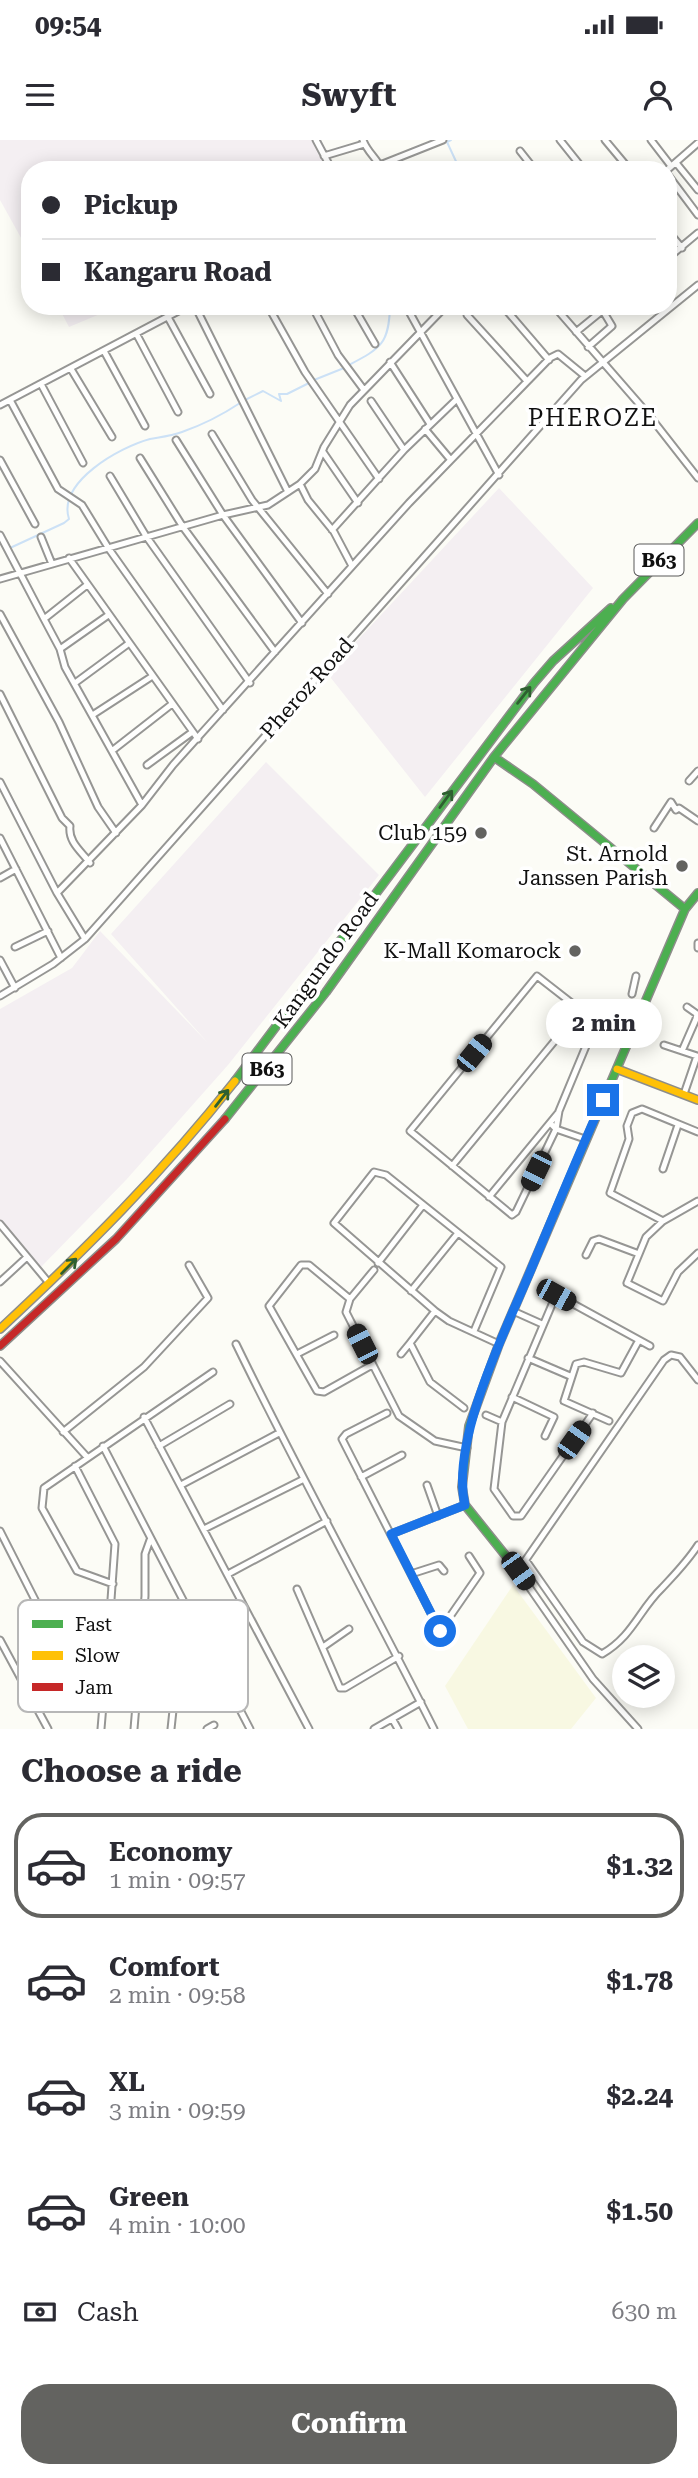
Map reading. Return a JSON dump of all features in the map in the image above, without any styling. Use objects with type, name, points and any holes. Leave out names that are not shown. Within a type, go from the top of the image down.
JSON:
[{"type":"main road","name":"Kangundo Road","points":[[0,1346],[145,1210],[272,1063],[494,757],[623,599],[698,523]]},
{"type":"main road","name":"Kangundo Road","points":[[0,1329],[50,1285],[129,1206],[210,1114],[343,942],[540,676],[603,614],[623,599]]},
{"type":"main road","points":[[494,757],[533,784],[685,909]]},
{"type":"main road","points":[[518,1571],[465,1505],[462,1487],[470,1426],[499,1344],[585,1139],[685,909],[698,893]]},
{"type":"main road","points":[[617,1069],[698,1100]]},
{"type":"street","points":[[316,140],[326,161]]},
{"type":"street","points":[[395,161],[443,140]]},
{"type":"street","points":[[560,140],[577,161]]},
{"type":"street","points":[[605,140],[622,161]]},
{"type":"street","points":[[651,140],[666,161]]},
{"type":"street","points":[[324,156],[364,142],[377,161]]},
{"type":"street","points":[[677,162],[698,143]]},
{"type":"street","points":[[520,151],[528,161]]},
{"type":"street","points":[[677,173],[698,190]]},
{"type":"street","points":[[677,178],[698,215]]},
{"type":"street","points":[[677,252],[698,233]]},
{"type":"street","points":[[677,242],[682,248]]},
{"type":"street","name":"Pheroz Road","points":[[677,302],[698,285]]},
{"type":"street","points":[[0,405],[175,315]]},
{"type":"street","points":[[200,315],[243,397],[244,406],[259,429],[288,492]]},
{"type":"street","points":[[273,315],[296,359],[379,479]]},
{"type":"street","points":[[317,315],[333,347],[364,390]]},
{"type":"street","points":[[358,315],[375,344]]},
{"type":"street","points":[[411,315],[499,475]]},
{"type":"street","points":[[0,579],[146,536],[261,507],[288,492],[315,470],[338,420],[419,330],[436,315]]},
{"type":"street","points":[[468,315],[527,382]]},
{"type":"street","points":[[510,315],[549,360]]},
{"type":"street","points":[[562,315],[601,364],[648,414],[698,478]]},
{"type":"street","points":[[576,332],[595,315]]},
{"type":"street","points":[[588,347],[612,326],[607,315]]},
{"type":"street","name":"Pheroz Road","points":[[0,996],[61,958],[85,939],[585,376],[661,315]]},
{"type":"street","points":[[169,319],[211,394]]},
{"type":"street","points":[[137,335],[178,412]]},
{"type":"street","points":[[104,351],[145,426]]},
{"type":"street","points":[[57,893],[90,863],[223,710],[450,459],[477,436],[549,360],[558,354],[585,376]]},
{"type":"street","points":[[390,362],[427,427],[450,459]]},
{"type":"street","points":[[71,369],[112,437]]},
{"type":"street","points":[[40,384],[83,463]]},
{"type":"street","points":[[332,530],[404,450],[457,399]]},
{"type":"street","points":[[10,400],[58,489],[82,505],[109,549],[223,710]]},
{"type":"street","points":[[371,401],[404,450]]},
{"type":"street","points":[[212,434],[252,500],[261,507],[328,594]]},
{"type":"street","points":[[176,440],[223,515],[302,623]]},
{"type":"street","points":[[323,452],[358,503]]},
{"type":"street","points":[[141,458],[183,527],[275,652]]},
{"type":"street","points":[[0,460],[35,524]]},
{"type":"street","points":[[110,476],[146,536],[250,683]]},
{"type":"street","points":[[300,484],[332,530],[352,566]]},
{"type":"street","points":[[0,535],[75,683],[142,805]]},
{"type":"street","points":[[41,537],[52,564]]},
{"type":"street","points":[[69,558],[107,616],[198,739]]},
{"type":"street","points":[[44,619],[87,585]]},
{"type":"street","points":[[0,614],[59,722],[98,807],[116,833]]},
{"type":"street","points":[[60,649],[107,616]]},
{"type":"street","points":[[75,683],[128,644]]},
{"type":"street","points":[[94,714],[151,677]]},
{"type":"street","points":[[0,694],[62,818],[70,826],[69,832],[78,851],[90,863]]},
{"type":"street","points":[[113,750],[172,704]]},
{"type":"street","points":[[147,765],[191,733]]},
{"type":"street","points":[[689,781],[698,771]]},
{"type":"street","points":[[0,782],[57,893],[85,939]]},
{"type":"street","points":[[654,828],[671,802],[676,810],[698,821]]},
{"type":"street","points":[[0,838],[61,958]]},
{"type":"street","points":[[0,878],[16,869]]},
{"type":"street","points":[[15,947],[48,931]]},
{"type":"street","points":[[0,960],[15,988]]},
{"type":"street","points":[[537,976],[596,1022],[559,1111],[556,1129],[516,1213],[511,1214],[410,1131],[537,976]]},
{"type":"street","points":[[632,994],[636,976]]},
{"type":"street","points":[[682,1051],[696,1019],[696,1014],[687,1007]]},
{"type":"street","points":[[452,1166],[580,1010]]},
{"type":"street","points":[[664,1045],[697,1056],[684,1094]]},
{"type":"street","points":[[663,1221],[609,1190],[629,1139],[627,1126],[634,1110],[642,1110],[698,1132]]},
{"type":"street","points":[[489,1197],[559,1111]]},
{"type":"street","points":[[550,1123],[556,1129],[585,1139]]},
{"type":"street","points":[[663,1169],[678,1125]]},
{"type":"street","points":[[474,1331],[501,1267],[378,1171],[369,1178],[334,1223],[435,1311],[499,1344]]},
{"type":"street","points":[[697,1204],[663,1221],[646,1237],[627,1283],[661,1302],[667,1297],[678,1272],[698,1253]]},
{"type":"street","points":[[378,1263],[423,1205]]},
{"type":"street","points":[[0,1224],[50,1285]]},
{"type":"street","points":[[0,1234],[6,1230]]},
{"type":"street","points":[[411,1291],[458,1233]]},
{"type":"street","points":[[586,1255],[593,1241],[599,1239],[639,1254]]},
{"type":"street","points":[[0,1282],[27,1256]]},
{"type":"street","points":[[63,1432],[144,1367],[208,1298],[189,1265]]},
{"type":"street","points":[[349,1299],[309,1265],[301,1265],[269,1306],[317,1391],[324,1392],[372,1365]]},
{"type":"street","points":[[374,1270],[349,1299],[346,1312],[372,1365],[399,1416],[435,1441],[467,1448]]},
{"type":"street","points":[[547,1289],[650,1346]]},
{"type":"street","points":[[556,1295],[502,1422],[494,1489],[513,1516],[521,1516],[593,1413]]},
{"type":"street","points":[[401,1354],[435,1311]]},
{"type":"street","points":[[513,1311],[542,1324]]},
{"type":"street","points":[[297,1354],[334,1335]]},
{"type":"street","points":[[609,1420],[564,1401],[570,1376],[576,1364],[584,1362],[621,1373],[639,1340]]},
{"type":"street","points":[[410,1343],[430,1382],[464,1408]]},
{"type":"street","points":[[236,1344],[279,1433],[399,1656],[434,1729]]},
{"type":"street","points":[[638,1729],[593,1679],[518,1571],[527,1562],[664,1360],[671,1355],[680,1357],[698,1380]]},
{"type":"street","points":[[527,1358],[570,1376]]},
{"type":"street","points":[[0,1361],[87,1457]]},
{"type":"street","points":[[113,1584],[77,1571],[42,1508],[44,1488],[144,1417],[214,1372]]},
{"type":"street","points":[[512,1397],[554,1417],[545,1436]]},
{"type":"street","points":[[159,1446],[230,1404]]},
{"type":"street","points":[[387,1413],[346,1434],[342,1439],[440,1631],[480,1573],[469,1556]]},
{"type":"street","points":[[486,1415],[502,1422]]},
{"type":"street","points":[[144,1417],[242,1600]]},
{"type":"street","points":[[181,1485],[279,1433]]},
{"type":"street","points":[[103,1446],[182,1600]]},
{"type":"street","points":[[361,1477],[402,1455]]},
{"type":"street","points":[[75,1466],[112,1535],[116,1556],[112,1600]]},
{"type":"street","points":[[204,1530],[303,1479]]},
{"type":"street","points":[[427,1485],[438,1516]]},
{"type":"street","points":[[391,1534],[465,1505]]},
{"type":"street","points":[[228,1574],[327,1521]]},
{"type":"street","points":[[0,1531],[35,1600]]},
{"type":"street","points":[[145,1600],[145,1554],[150,1540]]},
{"type":"street","points":[[527,1562],[583,1642],[602,1654],[635,1627],[662,1588],[687,1563],[698,1545]]},
{"type":"street","points":[[411,1574],[439,1565],[444,1571]]},
{"type":"street","points":[[297,1589],[340,1688],[345,1688],[399,1656]]},
{"type":"street","points":[[248,1612],[309,1729]]},
{"type":"street","points":[[323,1647],[349,1629]]},
{"type":"street","points":[[0,1640],[18,1672]]},
{"type":"street","points":[[374,1729],[421,1702]]},
{"type":"street","points":[[40,1712],[48,1729]]},
{"type":"street","points":[[241,1712],[250,1729]]},
{"type":"street","points":[[393,1720],[398,1729]]},
{"type":"street","points":[[206,1729],[214,1725]]},
{"type":"shaded area","points":[[0,140],[312,140],[323,161],[21,161],[21,238],[0,200]]},
{"type":"shaded area","points":[[63,315],[98,315],[69,327]]},
{"type":"shaded area","points":[[499,488],[593,588],[425,797],[327,673]]},
{"type":"shaded area","points":[[266,762],[379,875],[228,1065],[126,1180],[41,1267],[0,1222],[0,1009],[72,968],[100,931],[208,1043],[111,934]]},
{"type":"green space","points":[[513,1585],[596,1698],[571,1729],[468,1729],[445,1686]]},
{"type":"waterway","points":[[451,140],[447,142],[456,161]]},
{"type":"waterway","points":[[349,365],[369,354],[381,343],[388,329],[389,315]]},
{"type":"waterway","points":[[314,380],[344,368]]},
{"type":"waterway","points":[[245,400],[263,391],[281,401],[279,394],[287,394],[309,383]]},
{"type":"waterway","points":[[10,548],[69,519],[68,505],[72,492],[81,480],[108,458],[137,443],[197,426],[240,403]]},
{"type":"traffic: fast","points":[[225,1119],[326,992],[494,757],[623,599],[698,523]]},
{"type":"traffic: fast","points":[[235,1081],[534,683],[553,661],[611,608]]},
{"type":"traffic: fast","points":[[494,757],[533,784],[685,909]]},
{"type":"traffic: fast","points":[[518,1571],[465,1505],[462,1487],[469,1426],[499,1344],[685,909],[698,893]]},
{"type":"traffic: slow","points":[[617,1069],[698,1100]]},
{"type":"traffic: slow","points":[[0,1329],[122,1210],[180,1147],[235,1081]]},
{"type":"traffic: jam","points":[[0,1346],[116,1239],[225,1119]]},
{"type":"place","name":"Club 159","points":[[481,833]]},
{"type":"place","name":"St. Arnold Janssen Parish","points":[[682,866]]},
{"type":"place","name":"K-Mall Komarock","points":[[575,951]]},
{"type":"district","name":"PHEROZE","points":[[593,418]]},
{"type":"route","points":[[440,1631],[391,1534],[465,1505],[462,1487],[474,1411],[499,1344],[603,1100]]}]
